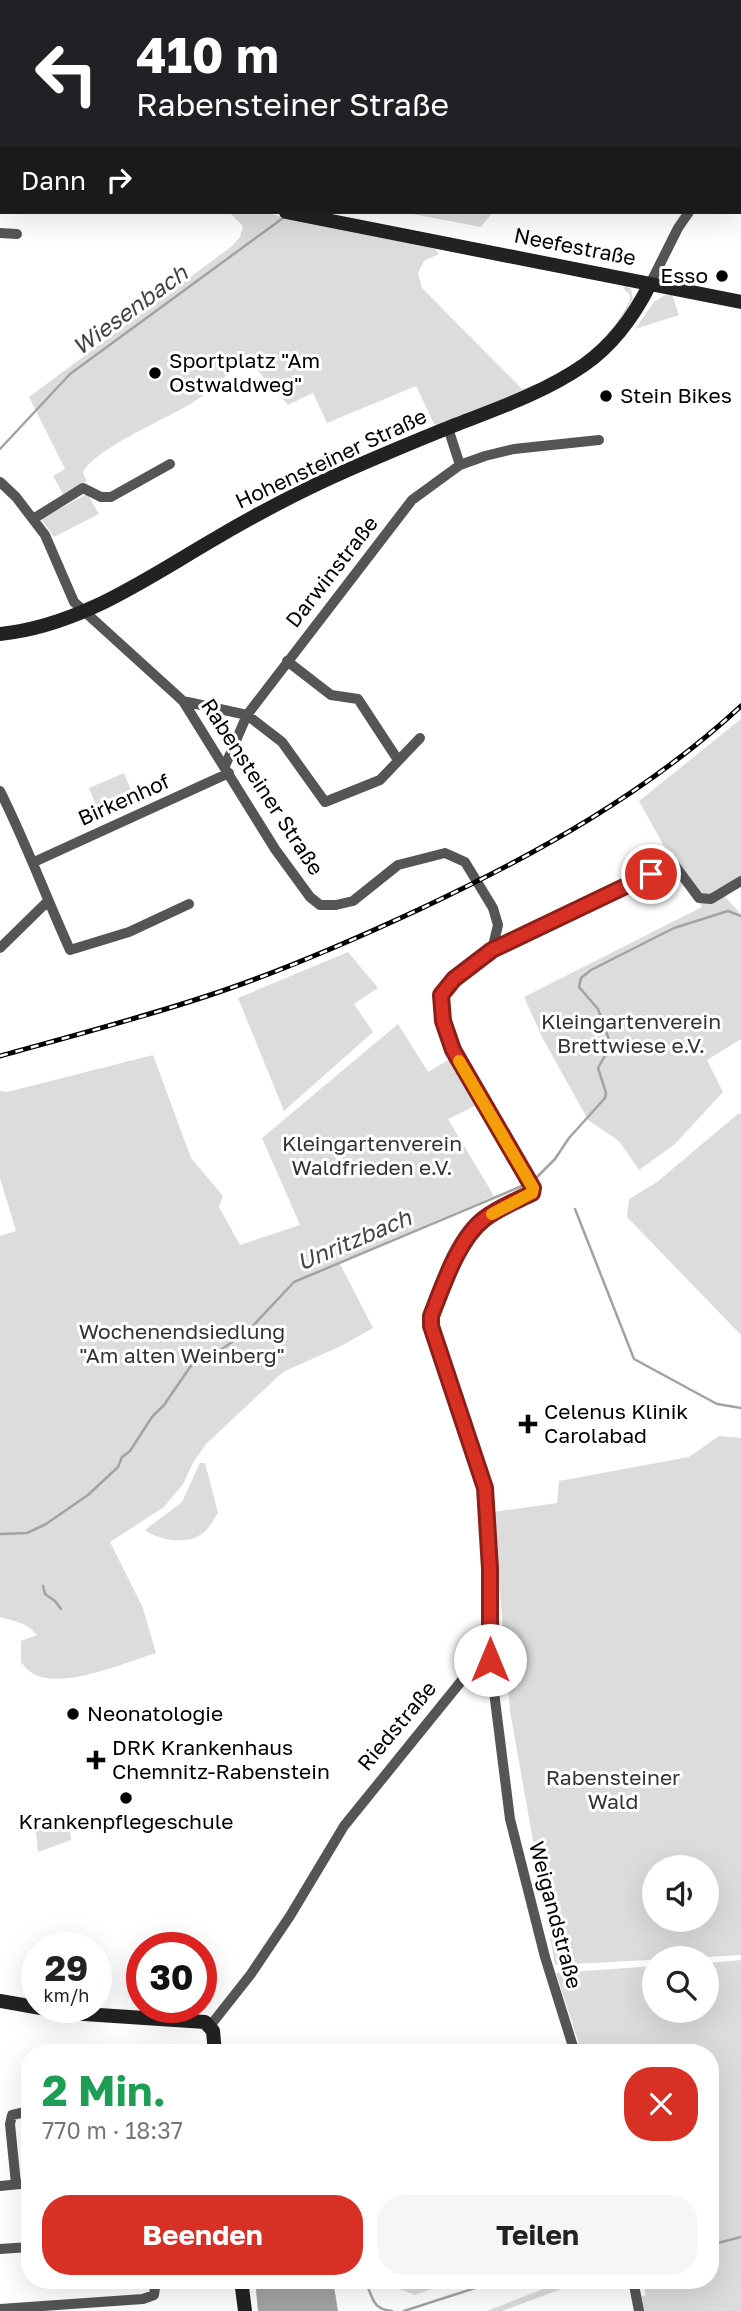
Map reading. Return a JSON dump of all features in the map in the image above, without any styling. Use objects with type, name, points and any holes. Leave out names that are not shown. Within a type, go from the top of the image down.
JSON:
[{"type":"main road","name":"Neefestraße","points":[[297,214],[741,302]]},
{"type":"main road","name":"Hohensteiner Straße","points":[[0,634],[52,625],[84,612],[269,508],[312,487],[523,398],[586,364],[616,338],[650,284]]},
{"type":"main road","points":[[0,2001],[69,2013],[205,2022],[213,2031],[214,2044]]},
{"type":"main road","points":[[242,2289],[245,2311]]},
{"type":"street","points":[[650,284],[672,237],[688,214]]},
{"type":"street","points":[[0,233],[17,234]]},
{"type":"street","points":[[448,428],[460,465]]},
{"type":"street","name":"Darwinstraße","points":[[227,769],[247,715],[412,500],[460,465],[514,449],[599,440]]},
{"type":"street","points":[[33,519],[83,488],[101,497],[111,496],[170,464]]},
{"type":"street","name":"Rabensteiner Straße","points":[[0,482],[33,519],[54,552],[74,602],[183,701],[303,889],[320,905],[353,901],[398,865],[444,853],[465,862],[493,908],[498,925],[492,950]]},
{"type":"street","points":[[287,661],[331,695],[358,699],[398,760]]},
{"type":"street","points":[[183,701],[247,715],[282,742],[325,802],[380,780],[420,738]]},
{"type":"street","name":"Birkenhof","points":[[34,862],[227,769]]},
{"type":"street","points":[[0,791],[34,862],[70,950],[128,932],[189,904]]},
{"type":"street","points":[[490,1660],[490,1569],[485,1488],[431,1326],[431,1316],[464,1242],[478,1224],[532,1193],[533,1188],[453,1050],[443,1021],[441,995],[454,979],[492,950],[673,863],[699,898],[711,900],[741,881]]},
{"type":"street","points":[[0,948],[48,901]]},
{"type":"street","points":[[427,994],[441,995]]},
{"type":"street","name":"Riedstraße","points":[[210,2026],[251,1974],[290,1916],[344,1826],[365,1798],[463,1679],[481,1662],[490,1660]]},
{"type":"street","name":"Weigandstraße","points":[[490,1660],[510,1819],[545,1957],[572,2044]]},
{"type":"street","points":[[16,2184],[10,2124],[12,2115],[21,2113]]},
{"type":"street","points":[[0,2186],[21,2184]]},
{"type":"street","points":[[0,2249],[21,2248]]},
{"type":"street","points":[[0,2309],[144,2299],[154,2295],[155,2289]]},
{"type":"street","points":[[635,2289],[639,2311]]},
{"type":"green space","points":[[231,214],[270,214],[435,249],[439,254],[424,261],[418,273],[422,288],[522,389],[561,372],[522,393],[439,426],[434,424],[416,386],[327,423],[313,393],[288,405],[246,357],[199,398],[100,454],[83,473],[87,481],[63,494],[53,476],[65,469],[29,397],[232,246],[240,237],[243,226]]},
{"type":"green space","points":[[413,214],[491,214],[481,227]]},
{"type":"green space","points":[[626,286],[631,289],[633,299],[617,325],[597,346],[587,354],[611,330],[630,300],[630,295],[623,288]]},
{"type":"green space","points":[[665,295],[672,295],[679,315],[635,329],[654,302]]},
{"type":"green space","points":[[88,495],[99,514],[54,537],[41,519]]},
{"type":"green space","name":"Kleingartenverein Brettwiese e.V.","points":[[741,719],[741,884],[724,896],[741,914],[741,1039],[707,1060],[723,1092],[675,1144],[639,1170],[619,1141],[588,1120],[542,1037],[524,997],[702,907],[676,868],[639,801]]},
{"type":"green space","points":[[124,773],[133,795],[98,810],[89,788]]},
{"type":"green space","points":[[348,952],[378,988],[354,1004],[373,1032],[284,1111],[238,998]]},
{"type":"green space","points":[[398,1024],[428,1072],[453,1057],[479,1104],[448,1119],[494,1196],[339,1262],[373,1328],[341,1346],[283,1372],[206,1444],[183,1484],[164,1507],[110,1542],[143,1608],[156,1653],[81,1676],[51,1679],[38,1676],[21,1662],[21,1641],[37,1635],[25,1625],[0,1617],[0,1236],[16,1231],[0,1178],[0,1091],[7,1092],[153,1055],[191,1158],[223,1196],[219,1207],[240,1245],[300,1225],[262,1138]]},
{"type":"green space","points":[[739,1113],[741,1335],[627,1217],[629,1199],[657,1182]]},
{"type":"green space","name":"Rabensteiner Wald","points":[[719,1436],[741,1438],[741,1955],[719,1956],[719,1946],[642,1946],[642,1960],[555,1965],[510,1711],[493,1512],[557,1503],[559,1481],[689,1457]]},
{"type":"green space","points":[[200,1463],[205,1463],[218,1513],[208,1528],[187,1540],[164,1539],[145,1530],[182,1502]]},
{"type":"green space","points":[[68,1814],[71,1840],[38,1852],[35,1822]]},
{"type":"green space","points":[[741,1960],[741,2311],[643,2311],[641,2297],[646,2295],[644,2289],[719,2289],[719,2044],[579,2044],[556,1973],[642,1967],[642,2023],[719,2023],[719,1962]]},
{"type":"green space","points":[[400,2289],[432,2289],[415,2295]]},
{"type":"green space","points":[[543,2289],[562,2289],[502,2311],[487,2311]]},
{"type":"shaded area","points":[[256,2289],[334,2289],[338,2311],[258,2311]]},
{"type":"waterway","name":"Wiesenbach","points":[[0,449],[70,374],[283,218]]},
{"type":"waterway","name":"Unritzbach","points":[[537,1177],[605,1098],[606,1093],[598,1068],[611,1045],[598,1009],[579,987],[581,978],[591,970],[674,928],[728,911],[741,916]]},
{"type":"waterway","name":"Unritzbach","points":[[0,1534],[27,1533],[46,1524],[88,1495],[118,1467],[122,1457],[130,1451],[190,1367],[248,1331],[294,1282],[522,1186]]},
{"type":"waterway","points":[[575,1209],[634,1359],[717,1404],[741,1408]]},
{"type":"waterway","points":[[43,1586],[45,1594],[61,1609]]},
{"type":"waterway","points":[[719,2243],[741,2237]]},
{"type":"waterway","points":[[368,2289],[376,2305],[392,2311]]},
{"type":"waterway","points":[[404,2311],[472,2289]]},
{"type":"railway","points":[[0,1056],[232,988],[420,909],[505,867],[588,820],[667,767],[741,706]]},
{"type":"slow traffic","points":[[459,1061],[533,1188],[532,1193],[492,1214]]},
{"type":"place","name":"Esso","points":[[722,276]]},
{"type":"place","name":"Sportplatz \"Am Ostwaldweg\"","points":[[155,373]]},
{"type":"place","name":"Stein Bikes","points":[[606,396]]},
{"type":"place","name":"Celenus Klinik Carolabad","points":[[528,1424]]},
{"type":"place","name":"Neonatologie","points":[[73,1714]]},
{"type":"place","name":"DRK Krankenhaus Chemnitz-Rabenstein","points":[[96,1760]]},
{"type":"place","name":"Krankenpflegeschule","points":[[126,1798]]},
{"type":"route","points":[[490,1660],[490,1569],[485,1488],[431,1326],[431,1316],[464,1242],[478,1224],[532,1193],[533,1188],[453,1050],[443,1021],[441,995],[454,979],[492,950],[651,874]]},
{"type":"park label","name":"Kleingartenverein Waldfrieden e.V.","points":[[372,1156]]},
{"type":"park label","name":"Wochenendsiedlung \"Am alten Weinberg\"","points":[[182,1344]]}]
